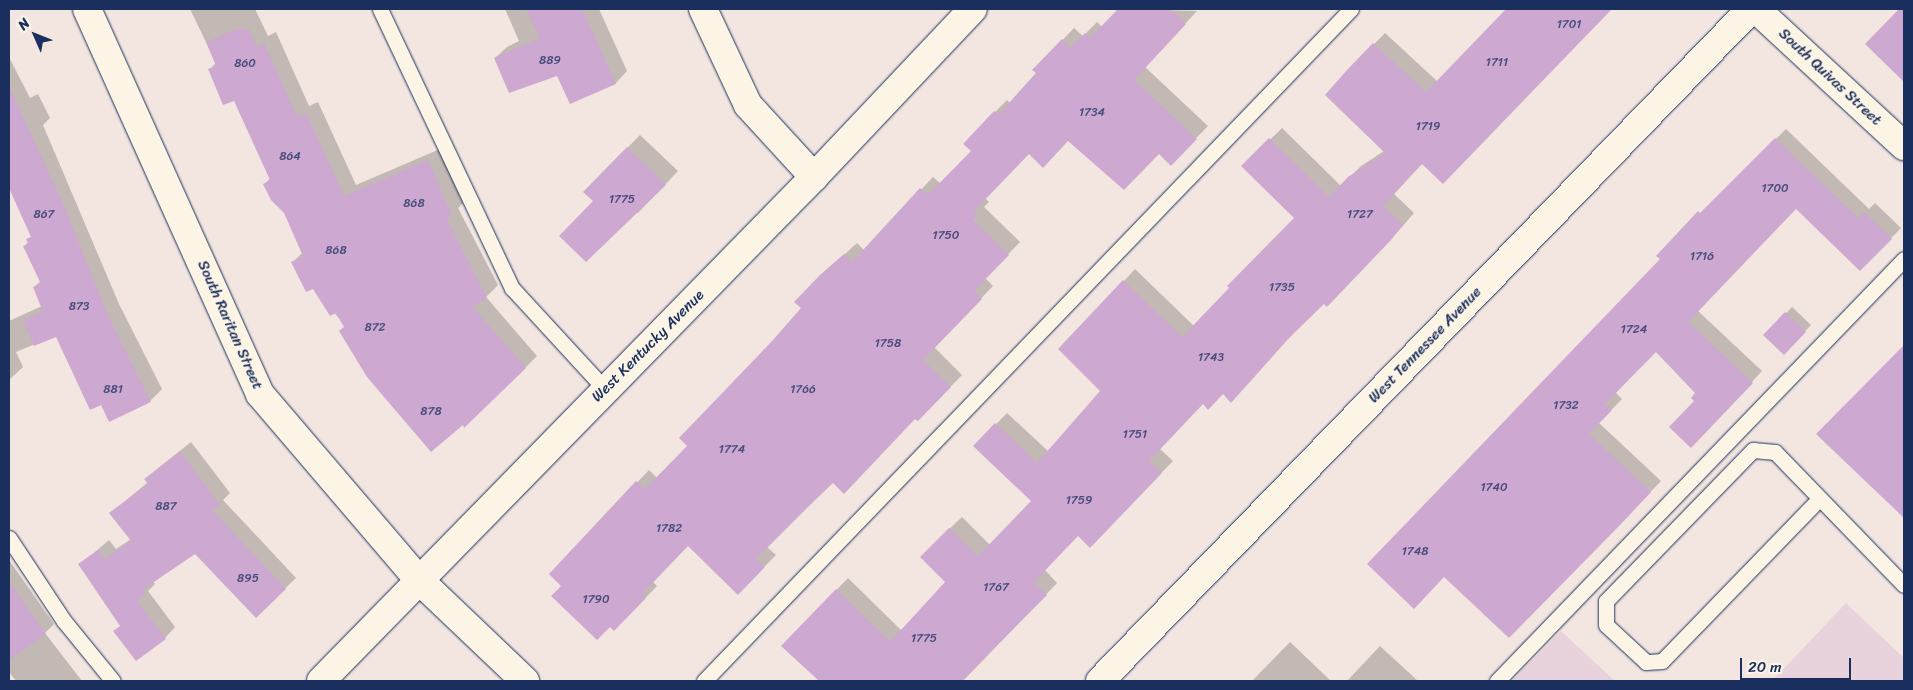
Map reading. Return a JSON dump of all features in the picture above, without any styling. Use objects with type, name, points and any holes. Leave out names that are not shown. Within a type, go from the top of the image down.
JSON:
[{"type":"street","name":"South Raritan Street","points":[[87,9],[260,394],[418,579],[524,681]]},
{"type":"street","points":[[703,9],[748,105],[814,177]]},
{"type":"street","name":"West Kentucky Avenue","points":[[321,681],[418,579],[814,177],[972,9]]},
{"type":"street","name":"West Tennessee Avenue","points":[[1100,681],[1751,9]]},
{"type":"street","name":"South Quivas Street","points":[[1756,9],[1904,146]]},
{"type":"lane","points":[[380,9],[512,288],[605,389]]},
{"type":"lane","points":[[704,681],[1351,9]]},
{"type":"lane","points":[[1497,681],[1904,259]]},
{"type":"lane","points":[[1818,500],[1662,661],[1646,662],[1606,625],[1606,601],[1753,450],[1775,452],[1818,500],[1904,584]]},
{"type":"lane","points":[[9,538],[64,621],[113,681]]},
{"type":"shaded area","points":[[1846,603],[1904,658],[1904,681],[1772,681]]},
{"type":"shaded area","points":[[1561,631],[1615,681],[1512,681]]},
{"type":"building","points":[[526,9],[582,9],[616,84],[570,104],[557,76],[509,93],[494,58],[540,38]]},
{"type":"building","points":[[1118,9],[1170,9],[1186,24],[1134,80],[1197,139],[1171,166],[1159,154],[1124,190],[1068,141],[1043,168],[1029,154],[974,211],[978,215],[973,220],[1009,255],[974,291],[982,299],[923,360],[951,387],[918,421],[915,419],[844,494],[833,483],[810,505],[756,559],[765,567],[738,595],[688,546],[642,594],[646,598],[614,631],[610,627],[597,640],[551,596],[561,586],[549,574],[636,481],[645,489],[687,446],[679,438],[801,308],[794,302],[820,275],[844,254],[852,262],[920,188],[928,195],[971,151],[963,144],[994,111],[998,115],[1036,73],[1032,70],[1062,39],[1070,48],[1085,33],[1090,38]]},
{"type":"building","points":[[1506,9],[1612,9],[1443,184],[1422,164],[1383,206],[1403,225],[1391,240],[1327,307],[1324,304],[1288,339],[1231,403],[1223,394],[1208,410],[1203,404],[1149,461],[1162,473],[1090,548],[1078,536],[1034,582],[1047,595],[962,681],[819,681],[781,646],[836,589],[890,642],[945,582],[920,557],[949,528],[978,556],[1031,501],[973,446],[995,423],[1037,463],[1100,391],[1058,349],[1123,280],[1182,337],[1229,288],[1227,286],[1294,218],[1241,166],[1269,138],[1329,197],[1348,177],[1385,153],[1325,95],[1347,70],[1373,43],[1426,92]]},
{"type":"building","points":[[1899,9],[1904,9],[1904,82],[1865,44]]},
{"type":"building","points":[[237,29],[249,29],[257,47],[264,43],[297,117],[306,113],[344,196],[428,160],[452,216],[446,218],[487,298],[472,306],[526,368],[464,428],[463,425],[431,452],[367,377],[339,331],[344,327],[336,313],[330,316],[313,289],[306,292],[291,262],[303,256],[284,213],[271,200],[263,184],[270,180],[234,101],[223,105],[208,69],[216,66],[206,42]]},
{"type":"building","points":[[9,86],[64,206],[108,316],[151,402],[109,422],[101,405],[90,410],[56,337],[34,346],[23,320],[43,312],[33,287],[41,284],[23,246],[29,244],[26,239],[31,237],[9,188]]},
{"type":"building","points":[[1775,138],[1858,218],[1864,212],[1892,239],[1860,271],[1796,209],[1688,322],[1753,383],[1691,448],[1669,427],[1694,401],[1691,398],[1695,393],[1656,352],[1605,404],[1612,410],[1589,434],[1651,492],[1621,524],[1509,638],[1444,577],[1414,609],[1367,564],[1660,259],[1656,256],[1698,211],[1700,213]]},
{"type":"building","points":[[627,147],[666,185],[586,262],[559,236],[593,201],[583,192]]},
{"type":"building","points":[[1785,312],[1806,332],[1784,355],[1763,335]]},
{"type":"building","points":[[1904,345],[1904,518],[1816,434]]},
{"type":"building","points":[[180,452],[220,505],[212,510],[286,589],[256,618],[195,554],[142,590],[145,595],[137,601],[166,639],[136,661],[113,631],[120,626],[78,564],[98,550],[105,559],[131,541],[109,513],[148,484],[144,479]]},
{"type":"building","points":[[9,582],[46,634],[9,660]]}]
